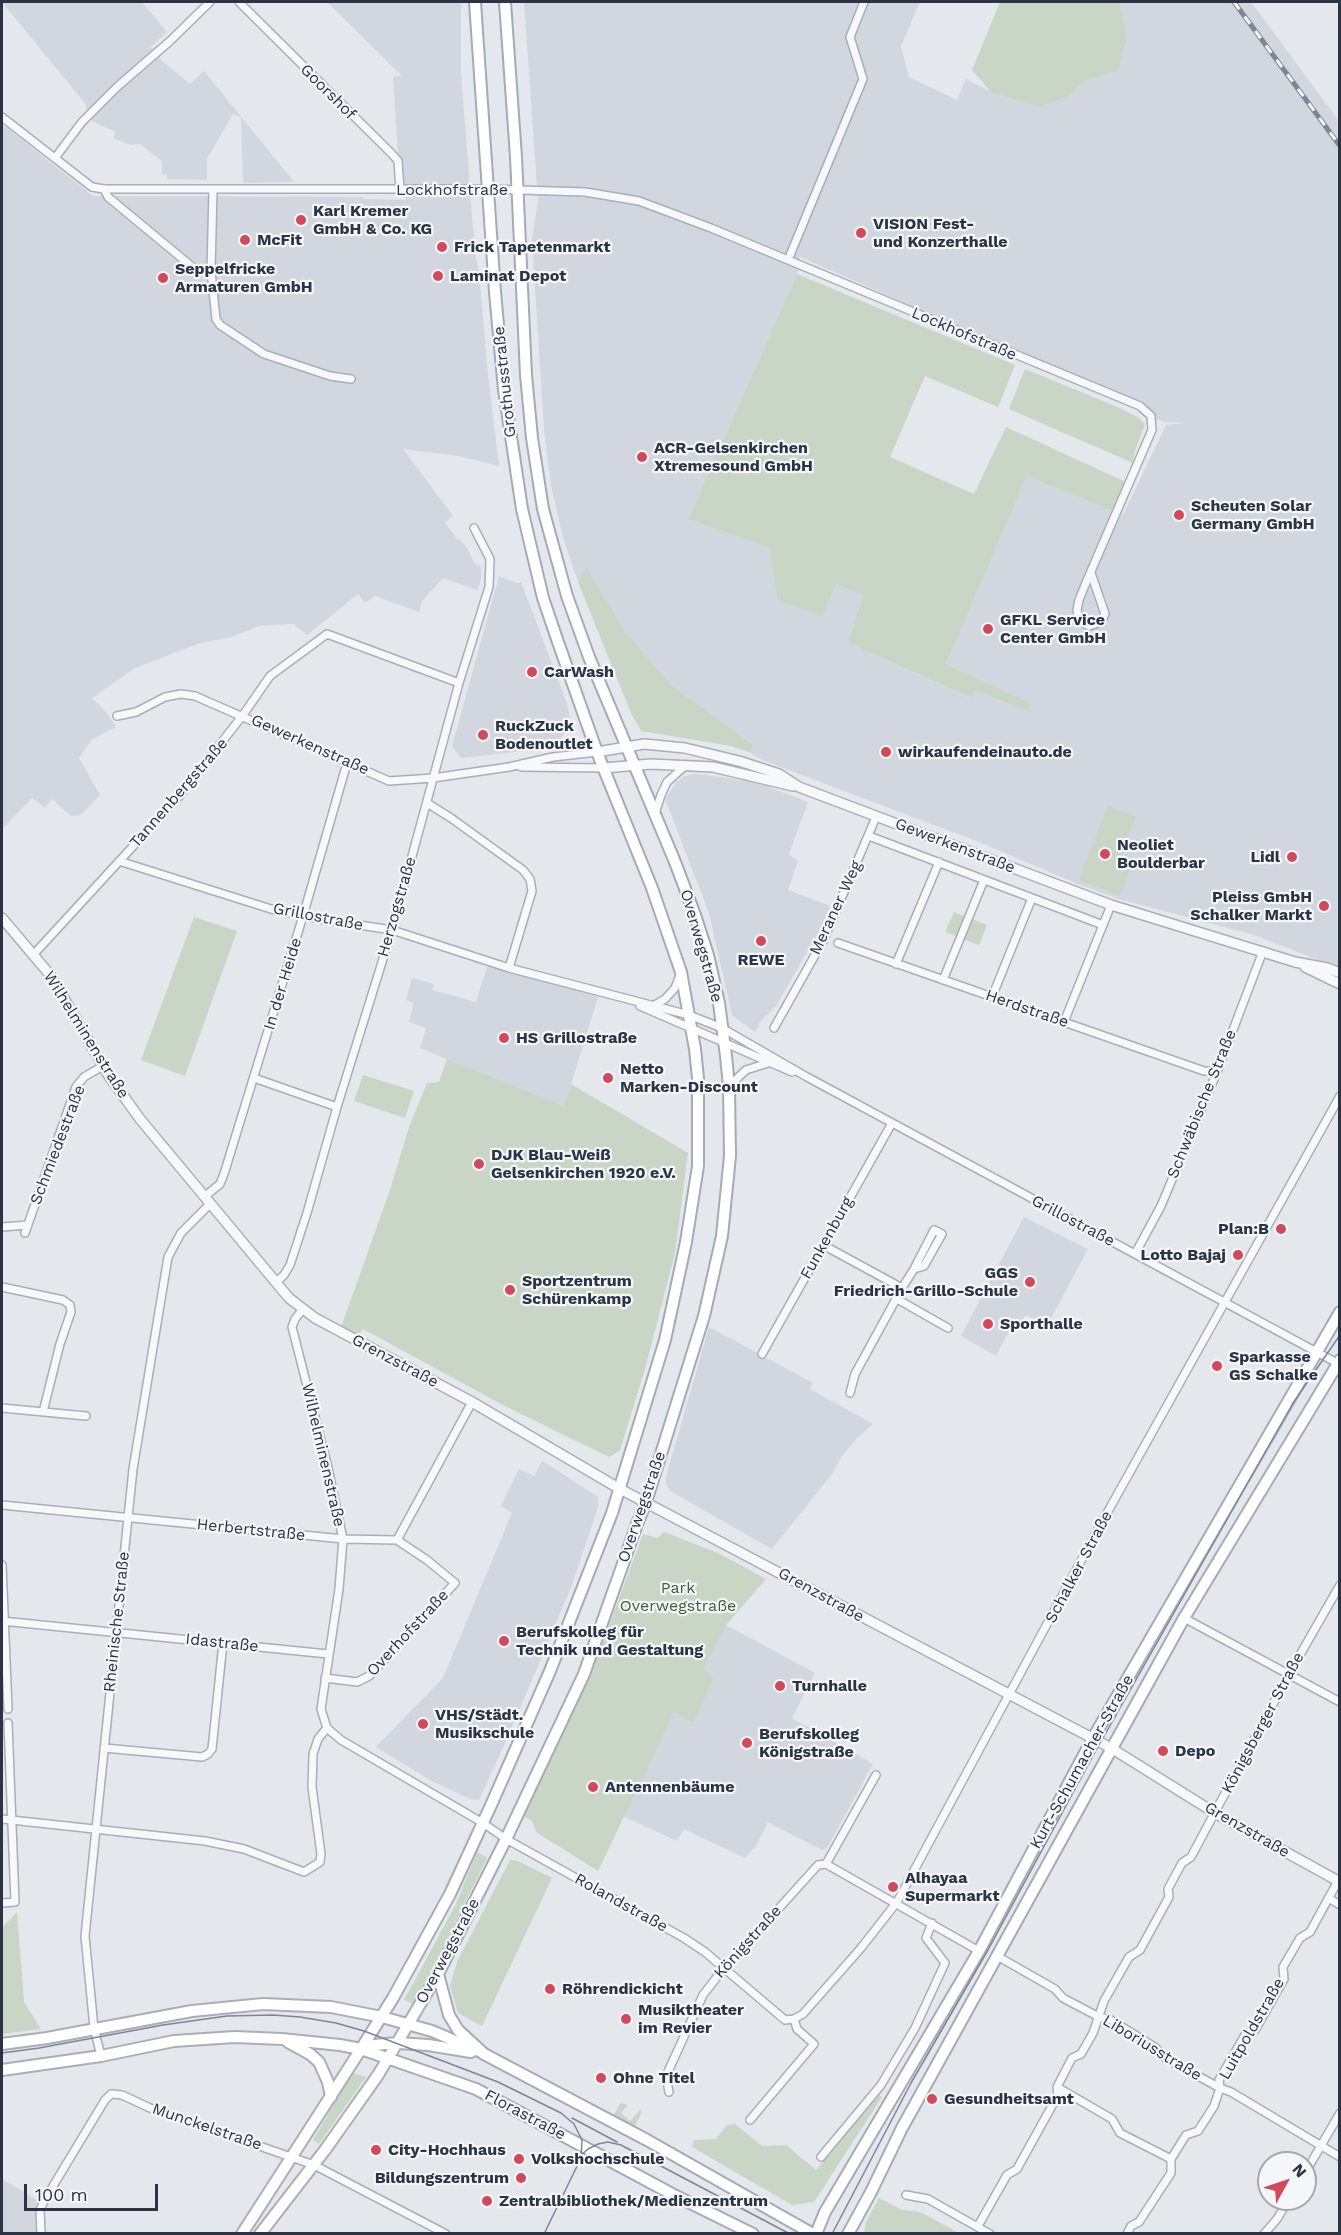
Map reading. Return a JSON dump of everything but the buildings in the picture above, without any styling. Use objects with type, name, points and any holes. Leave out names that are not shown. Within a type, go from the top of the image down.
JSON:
[{"type":"main road","name":"Grothusstraße","points":[[475,2],[503,379],[522,509],[543,598],[597,752]]},
{"type":"main road","name":"Grothusstraße","points":[[506,2],[518,191],[526,375],[532,438],[543,509],[567,596],[628,746]]},
{"type":"main road","name":"Overwegstraße","points":[[260,2234],[314,2165],[389,2058],[438,1974],[506,1839],[584,1674],[646,1502],[704,1316],[722,1236],[730,1156],[729,1086],[719,1003],[695,915],[628,746]]},
{"type":"main road","name":"Overwegstraße","points":[[242,2234],[382,2017],[450,1894],[541,1691],[620,1489],[665,1340],[686,1242],[697,1176],[698,1078],[681,972],[652,888],[597,752]]},
{"type":"main road","name":"Kurt-Schumacher-Straße","points":[[814,2234],[979,1951],[1093,1738],[1340,1312]]},
{"type":"main road","name":"Kurt-Schumacher-Straße","points":[[851,2232],[902,2128],[1184,1618],[1339,1362]]},
{"type":"main road","points":[[438,1974],[449,2015],[458,2030],[484,2054]]},
{"type":"main road","points":[[2,2044],[192,2011],[263,2004],[332,2007],[409,2023],[484,2054],[665,2150],[814,2234]]},
{"type":"main road","name":"Florastraße","points":[[2,2070],[101,2056],[174,2041],[235,2037],[282,2038],[361,2049],[476,2089],[672,2194],[753,2234]]},
{"type":"main road","name":"Florastraße","points":[[282,2038],[310,2054],[319,2062],[328,2082],[331,2097]]},
{"type":"main road","points":[[361,2049],[374,2045],[398,2043],[428,2045],[484,2054]]},
{"type":"main road","points":[[798,2225],[825,2212]]},
{"type":"street","points":[[55,158],[89,115],[210,2]]},
{"type":"street","name":"Goorshof","points":[[238,2],[398,161],[400,190]]},
{"type":"street","points":[[788,260],[863,79],[850,37],[864,2]]},
{"type":"street","points":[[2,117],[92,187],[104,189],[108,197],[196,270],[212,271]]},
{"type":"street","name":"Lockhofstraße","points":[[104,189],[488,189],[585,192],[639,201],[667,210],[1140,406],[1151,416],[1152,430],[1091,573]]},
{"type":"street","points":[[213,189],[212,271],[216,319],[220,325],[264,354],[330,376],[351,379]]},
{"type":"street","name":"Herzogstraße","points":[[276,1282],[290,1265],[392,930],[459,683],[489,587],[490,571],[487,551],[474,528]]},
{"type":"street","points":[[1091,573],[1105,614],[1101,622],[1089,626],[1079,620],[1077,609],[1091,573]]},
{"type":"street","name":"Tannenbergstraße","points":[[34,954],[181,794],[243,715],[270,675],[327,634],[459,683]]},
{"type":"street","name":"Gewerkenstraße","points":[[117,716],[135,712],[165,697],[181,694],[195,696],[243,715],[389,781],[434,778],[644,744],[685,748],[739,760],[779,774],[799,787]]},
{"type":"street","name":"In der Heide","points":[[207,1201],[222,1180],[347,763]]},
{"type":"street","name":"Gewerkenstraße","points":[[509,767],[603,768],[634,765],[686,765],[713,767],[799,787],[1111,905],[1295,962],[1340,984]]},
{"type":"street","points":[[655,814],[667,782],[686,765]]},
{"type":"street","points":[[427,803],[523,870],[530,879],[532,891],[509,968]]},
{"type":"street","name":"Meraner Weg","points":[[774,1028],[824,939],[876,817]]},
{"type":"street","name":"Gewerkenstraße","points":[[869,836],[1103,925]]},
{"type":"street","name":"Grillostraße","points":[[119,861],[271,909],[392,930],[509,968],[689,1015],[722,1028],[807,1077],[1225,1304],[1316,1353],[1339,1362]]},
{"type":"street","points":[[896,964],[939,862]]},
{"type":"street","points":[[943,980],[984,880]]},
{"type":"street","points":[[992,997],[1032,898]]},
{"type":"street","points":[[1065,1022],[1111,905]]},
{"type":"street","name":"Wilhelminenstraße","points":[[2,918],[34,954],[64,997],[103,1066],[140,1119],[289,1298],[303,1309],[292,1327],[328,1468],[343,1539],[339,1589],[321,1709],[327,1728]]},
{"type":"street","name":"Herdstraße","points":[[838,943],[1204,1071],[1217,1072]]},
{"type":"street","name":"Schwäbische Straße","points":[[1135,1254],[1161,1206],[1217,1072],[1263,951]]},
{"type":"street","name":"Gewerkenstraße","points":[[1295,962],[1340,973]]},
{"type":"street","points":[[653,1006],[666,999],[675,988],[681,972]]},
{"type":"street","name":"Grillostraße","points":[[622,997],[768,1063],[807,1077]]},
{"type":"street","points":[[729,1086],[746,1070],[768,1063]]},
{"type":"street","name":"Schmiedestraße","points":[[25,1233],[76,1087],[84,1077],[103,1066]]},
{"type":"street","points":[[254,1078],[337,1107]]},
{"type":"street","name":"Schalker Straße","points":[[794,2019],[803,2014],[861,1948],[897,1902],[1102,1522],[1340,1096]]},
{"type":"street","name":"Funkenburg","points":[[762,1354],[892,1123]]},
{"type":"street","name":"Rheinische Straße","points":[[101,2056],[94,2028],[85,1936],[133,1469],[168,1257],[181,1233],[207,1201]]},
{"type":"street","points":[[2,1227],[28,1225]]},
{"type":"street","points":[[850,1393],[855,1374],[934,1230],[942,1234],[924,1266],[914,1269]]},
{"type":"street","points":[[823,1245],[903,1288]]},
{"type":"street","points":[[2,1287],[63,1300],[70,1305],[71,1312],[60,1344],[43,1412]]},
{"type":"street","points":[[897,1299],[948,1328]]},
{"type":"street","name":"Grenzstraße","points":[[303,1309],[322,1323],[472,1402],[620,1489],[764,1563],[878,1627],[1112,1748],[1215,1813],[1339,1881]]},
{"type":"street","points":[[397,1540],[472,1402]]},
{"type":"street","points":[[2,1408],[86,1416]]},
{"type":"street","name":"Herbertstraße","points":[[2,1505],[343,1539],[397,1540]]},
{"type":"street","name":"Overhofstraße","points":[[325,1678],[357,1682],[363,1680],[454,1584],[427,1560],[397,1540]]},
{"type":"street","points":[[2,1565],[8,1709]]},
{"type":"street","name":"Königsberger Straße","points":[[978,2226],[1007,2175],[1017,2169],[1058,2095],[1057,2087],[1072,2058],[1081,2054],[1093,2033],[1104,2001],[1129,1957],[1140,1950],[1169,1897],[1168,1889],[1182,1863],[1191,1857],[1288,1674],[1340,1585]]},
{"type":"street","points":[[1184,1618],[1340,1702]]},
{"type":"street","name":"Idastraße","points":[[3,1621],[328,1654]]},
{"type":"street","points":[[104,1748],[202,1757],[208,1754],[212,1749],[223,1643]]},
{"type":"street","points":[[2,1903],[15,1902],[8,1723]]},
{"type":"street","points":[[2,1819],[205,1840],[244,1849],[304,1872],[320,1862],[321,1854],[312,1787],[313,1754],[318,1739],[327,1728]]},
{"type":"street","name":"Rolandstraße","points":[[327,1728],[341,1740],[483,1822],[506,1839],[684,1938],[785,2020],[794,2019],[797,2029],[814,2044],[750,2120]]},
{"type":"street","points":[[2,1771],[10,1771]]},
{"type":"street","points":[[876,1776],[826,1864],[897,1902],[979,1951]]},
{"type":"street","name":"Königstraße","points":[[669,2092],[666,2076],[703,1995],[818,1866],[826,1864]]},
{"type":"street","name":"Luitpoldstraße","points":[[1127,2234],[1131,2226],[1139,2222],[1171,2173],[1171,2159],[1186,2135],[1198,2131],[1214,2106],[1220,2088],[1219,2080],[1245,2035],[1255,2030],[1284,1979],[1283,1967],[1300,1938],[1310,1932],[1339,1881]]},
{"type":"street","points":[[1330,1899],[1340,1905]]},
{"type":"street","points":[[821,2157],[881,2085],[915,2028],[945,1963],[926,1938],[932,1923]]},
{"type":"street","name":"Liboriusstraße","points":[[997,1956],[1055,1989],[1064,1998],[1099,2017],[1111,2020],[1156,2048],[1165,2058],[1220,2088],[1232,2092],[1340,2157]]},
{"type":"street","points":[[1057,2087],[1112,2120],[1120,2133],[1171,2159]]},
{"type":"street","name":"Munckelstraße","points":[[41,2234],[40,2210],[44,2201],[105,2100],[111,2094],[122,2095],[150,2108],[314,2165],[446,2234]]},
{"type":"street","points":[[1317,2151],[1340,2113]]},
{"type":"street","points":[[906,2195],[928,2199],[990,2234]]},
{"type":"street","points":[[1264,2234],[1282,2211]]},
{"type":"shaded area","points":[[2,2],[142,2],[167,32],[151,47],[162,61],[190,84],[204,71],[294,182],[243,183],[241,117],[233,114],[207,159],[207,180],[167,179],[167,174],[162,174],[162,161],[140,144],[131,145],[113,138],[116,132],[92,121],[84,102]]},
{"type":"shaded area","points":[[327,2],[461,2],[461,72],[475,254],[479,272],[499,466],[459,456],[403,449],[453,516],[445,523],[468,549],[474,563],[481,567],[481,580],[477,590],[443,578],[422,601],[419,612],[375,596],[365,603],[358,594],[307,635],[294,624],[258,626],[232,637],[200,643],[135,668],[92,698],[116,727],[92,739],[79,758],[100,795],[81,815],[71,816],[52,799],[45,808],[32,798],[2,829],[2,124],[93,196],[362,197],[363,199],[406,200],[398,154],[393,77],[402,76]]},
{"type":"shaded area","points":[[524,2],[920,2],[901,46],[909,77],[957,100],[966,79],[991,92],[1069,96],[1088,79],[1118,71],[1127,37],[1120,2],[1251,2],[1339,121],[1339,968],[1254,935],[1119,899],[974,840],[762,760],[751,753],[753,744],[671,685],[622,627],[587,569],[578,582],[562,534],[551,485],[544,429],[532,240],[538,200]],"holes":[[[800,257],[1140,405],[1153,417],[1164,422],[1185,423],[1166,425],[1123,515],[1027,476],[946,664],[1029,703],[1027,711],[974,690],[970,698],[848,643],[863,595],[836,583],[777,600],[771,548],[688,519],[797,274]]]},
{"type":"shaded area","points":[[499,576],[516,583],[521,582],[567,703],[569,726],[560,740],[542,749],[461,758],[452,746]]},
{"type":"shaded area","points":[[695,774],[743,780],[808,802],[789,854],[798,861],[788,890],[830,906],[821,928],[776,1006],[760,1022],[755,1032],[732,1015],[709,913],[665,799],[677,781]]},
{"type":"shaded area","name":"HS Grillostraße","points":[[488,964],[598,997],[564,1107],[420,1048],[426,1028],[409,1022],[414,1003],[406,1000],[412,978],[434,984],[432,990],[476,1002]]},
{"type":"shaded area","name":"GGS Friedrich-Grillo-Schule","points":[[1024,1217],[1088,1249],[1047,1326],[1026,1315],[1020,1324],[1014,1321],[996,1356],[961,1336]]},
{"type":"shaded area","points":[[709,1327],[813,1383],[810,1389],[873,1424],[842,1456],[832,1474],[772,1549],[670,1491],[666,1484],[666,1477]]},
{"type":"shaded area","name":"Berufskolleg für Technik und Gestaltung","points":[[542,1461],[598,1497],[598,1508],[572,1585],[511,1730],[479,1800],[470,1799],[430,1780],[376,1747],[443,1678],[512,1513],[501,1506],[519,1469],[534,1476]]},
{"type":"shaded area","name":"Berufskolleg Königstraße","points":[[726,1625],[815,1673],[792,1718],[873,1764],[827,1848],[822,1850],[768,1822],[757,1844],[745,1858],[684,1829],[677,1841],[623,1816],[674,1712],[693,1721],[714,1679],[704,1669]]},
{"type":"shaded area","points":[[2,2179],[40,2202],[39,2233],[2,2234]]},
{"type":"green space","points":[[1000,2],[1120,2],[1127,37],[1118,71],[1088,79],[1069,96],[1040,107],[991,92],[972,70]]},
{"type":"green space","points":[[797,274],[1015,365],[998,407],[925,376],[890,457],[974,494],[1006,427],[1128,483],[1115,512],[1027,476],[946,664],[1030,703],[1027,711],[974,690],[971,698],[848,643],[863,595],[836,584],[822,616],[777,600],[770,548],[688,519]]},
{"type":"green space","points":[[1025,369],[1139,418],[1145,424],[1135,450],[1133,463],[1009,409]]},
{"type":"green space","points":[[587,568],[622,627],[671,685],[753,744],[751,753],[731,746],[641,731],[631,713],[578,582]]},
{"type":"green space","name":"Neoliet Boulderbar","points":[[1108,806],[1136,817],[1118,862],[1131,867],[1120,896],[1079,880]]},
{"type":"green space","points":[[954,912],[987,925],[979,945],[945,932]]},
{"type":"green space","points":[[194,917],[237,931],[185,1076],[141,1060]]},
{"type":"green space","name":"Sportzentrum Schürenkamp","points":[[447,1059],[564,1106],[571,1084],[688,1153],[675,1253],[645,1369],[620,1450],[609,1457],[503,1405],[363,1329],[359,1336],[341,1327],[390,1190],[409,1127],[427,1083],[439,1082]]},
{"type":"green space","points":[[363,1075],[414,1091],[405,1118],[354,1101]]},
{"type":"green space","name":"Park Overwegstraße","points":[[664,1532],[718,1553],[766,1579],[726,1625],[704,1669],[714,1679],[693,1722],[674,1712],[598,1871],[536,1832],[533,1822],[524,1816],[610,1623],[643,1534],[657,1538]]},
{"type":"green space","points":[[477,1852],[487,1858],[417,2000],[413,2004],[404,2000],[455,1906]]},
{"type":"green space","points":[[510,1860],[518,1861],[552,1878],[482,2026],[458,2013],[450,1986],[457,1962]]},
{"type":"green space","points":[[17,1912],[24,2002],[41,2029],[2,2034],[2,1928]]},
{"type":"green space","points":[[352,2073],[366,2077],[319,2144],[313,2140]]},
{"type":"green space","points":[[879,2095],[882,2097],[814,2202],[792,2205],[692,2147],[694,2140],[716,2139],[727,2125],[735,2124],[762,2146],[786,2145],[816,2170]]},
{"type":"green space","points":[[620,2103],[628,2105],[621,2113],[630,2121],[640,2110],[642,2112],[634,2128],[613,2117]]},
{"type":"green space","points":[[879,2198],[902,2210],[924,2214],[959,2233],[864,2233],[866,2222]]},
{"type":"tram line","points":[[832,2234],[911,2083],[988,1950],[1095,1752],[1293,1403],[1340,1335]]},
{"type":"tram line","points":[[2,2053],[227,2016],[300,2017],[336,2023],[364,2031],[498,2082],[561,2113],[574,2124],[582,2140],[581,2158],[544,2234]]},
{"type":"tram line","points":[[572,2118],[617,2142]]},
{"type":"tram line","points":[[579,2157],[598,2144],[608,2142],[621,2145],[790,2234]]},
{"type":"railway","points":[[1234,2],[1340,146]]},
{"type":"place","name":"Karl Kremer GmbH & Co. KG","points":[[301,220]]},
{"type":"place","name":"VISION Fest- und Konzerthalle","points":[[861,233]]},
{"type":"place","name":"McFit","points":[[245,240]]},
{"type":"place","name":"Frick Tapetenmarkt","points":[[442,247]]},
{"type":"place","name":"Laminat Depot","points":[[438,276]]},
{"type":"place","name":"Seppelfricke Armaturen GmbH","points":[[163,278]]},
{"type":"place","name":"ACR-Gelsenkirchen Xtremesound GmbH","points":[[642,457]]},
{"type":"place","name":"Scheuten Solar Germany GmbH","points":[[1179,515]]},
{"type":"place","name":"GFKL Service Center GmbH","points":[[988,629]]},
{"type":"place","name":"CarWash","points":[[532,672]]},
{"type":"place","name":"RuckZuck Bodenoutlet","points":[[483,735]]},
{"type":"place","name":"wirkaufendeinauto.de","points":[[886,752]]},
{"type":"place","name":"Neoliet Boulderbar","points":[[1105,854]]},
{"type":"place","name":"Lidl","points":[[1292,857]]},
{"type":"place","name":"Pleiss GmbH Schalker Markt","points":[[1324,906]]},
{"type":"place","name":"REWE","points":[[761,941]]},
{"type":"place","name":"HS Grillostraße","points":[[504,1038]]},
{"type":"place","name":"Netto Marken-Discount","points":[[608,1078]]},
{"type":"place","name":"DJK Blau-Weiß Gelsenkirchen 1920 e.V.","points":[[479,1164]]},
{"type":"place","name":"Plan:B","points":[[1281,1229]]},
{"type":"place","name":"Lotto Bajaj","points":[[1238,1255]]},
{"type":"place","name":"GGS Friedrich-Grillo-Schule","points":[[1030,1282]]},
{"type":"place","name":"Sportzentrum Schürenkamp","points":[[510,1290]]},
{"type":"place","name":"Sporthalle","points":[[988,1324]]},
{"type":"place","name":"Sparkasse GS Schalke","points":[[1217,1366]]},
{"type":"place","name":"Berufskolleg für Technik und Gestaltung","points":[[504,1641]]},
{"type":"place","name":"Turnhalle","points":[[780,1686]]},
{"type":"place","name":"VHS/Städt. Musikschule","points":[[423,1724]]},
{"type":"place","name":"Berufskolleg Königstraße","points":[[747,1743]]},
{"type":"place","name":"Depo","points":[[1163,1751]]},
{"type":"place","name":"Antennenbäume","points":[[593,1787]]},
{"type":"place","name":"Alhayaa Supermarkt","points":[[893,1887]]},
{"type":"place","name":"Röhrendickicht","points":[[550,1989]]},
{"type":"place","name":"Musiktheater im Revier","points":[[626,2019]]},
{"type":"place","name":"Ohne Titel","points":[[601,2078]]},
{"type":"place","name":"Gesundheitsamt","points":[[932,2099]]},
{"type":"place","name":"City-Hochhaus","points":[[376,2150]]},
{"type":"place","name":"Volkshochschule","points":[[519,2159]]},
{"type":"place","name":"Bildungszentrum","points":[[521,2178]]},
{"type":"place","name":"Zentralbibliothek/Medienzentrum","points":[[487,2201]]}]
